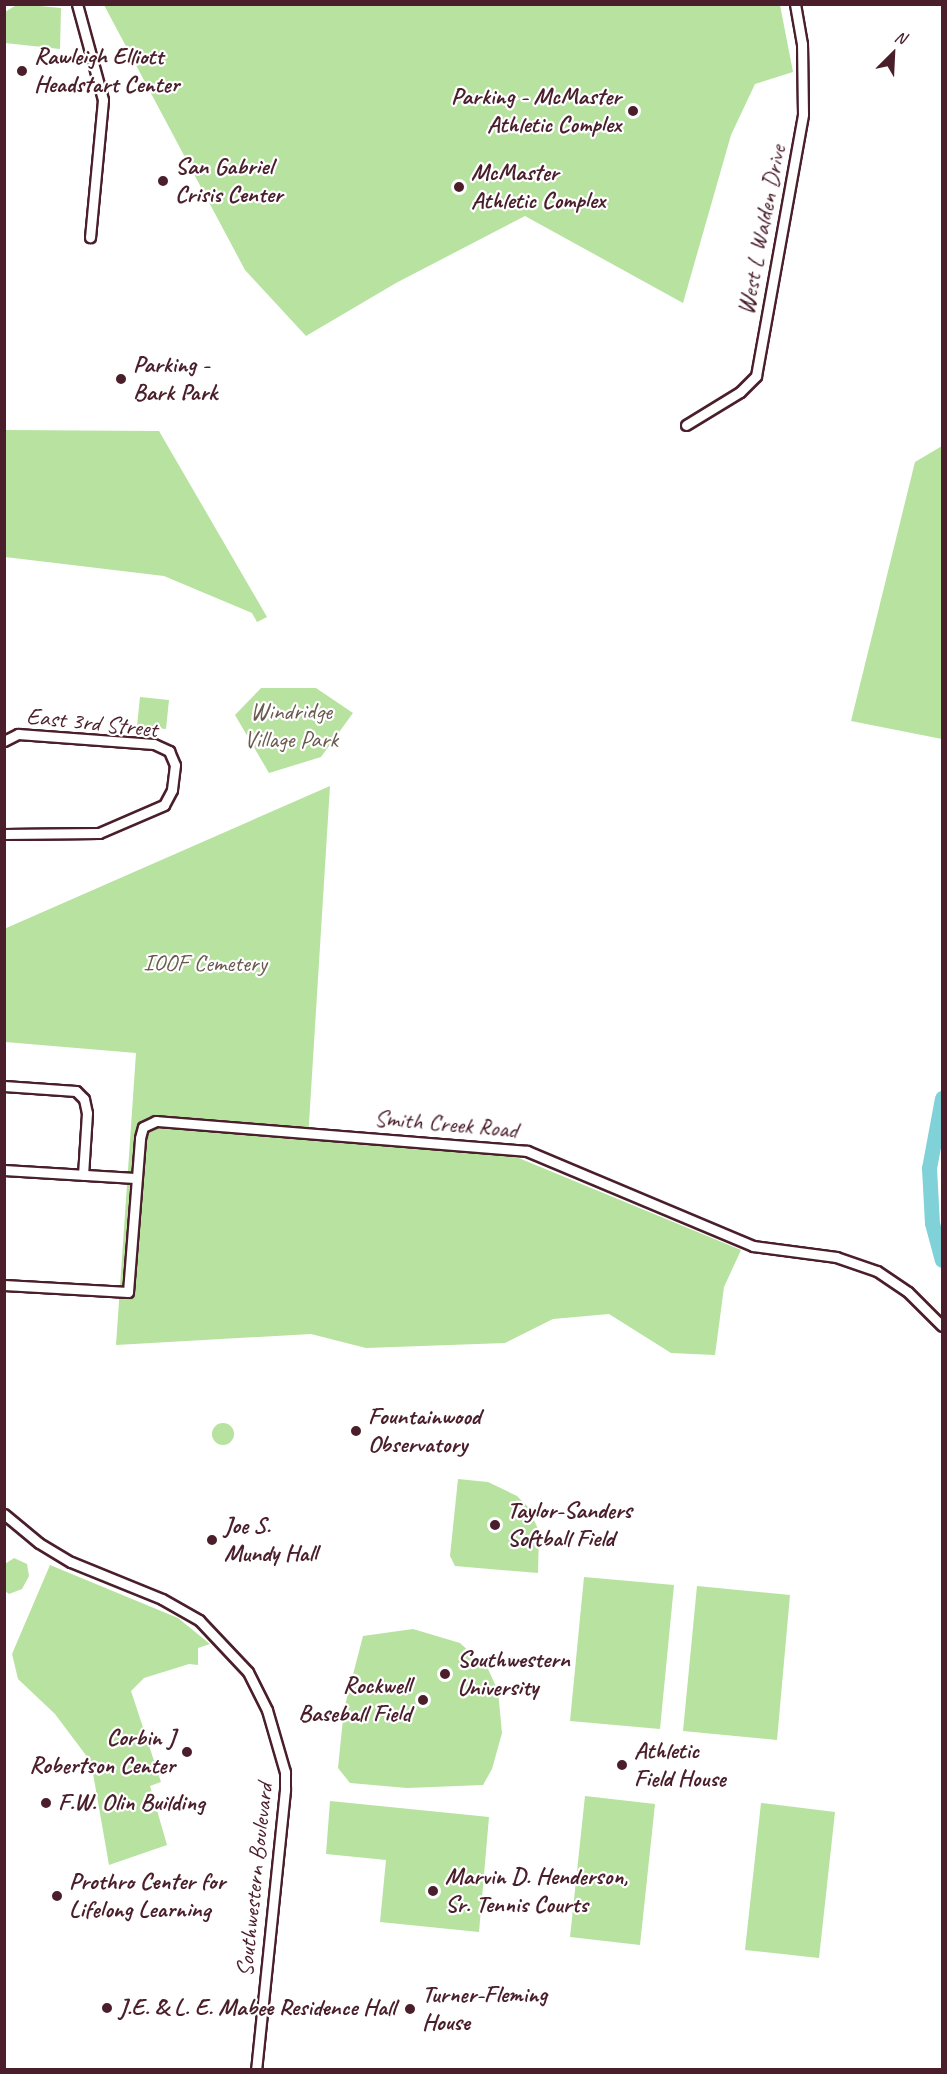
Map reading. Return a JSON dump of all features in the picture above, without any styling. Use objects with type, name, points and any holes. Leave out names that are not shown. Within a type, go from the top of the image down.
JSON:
[{"type":"street","points":[[77,4],[104,100],[90,237]]},
{"type":"street","name":"West L Walden Drive","points":[[686,425],[740,392],[756,376],[803,114],[802,44],[795,4]]},
{"type":"street","name":"East 3rd Street","points":[[4,741],[18,734],[154,744],[169,751],[175,765],[172,790],[164,805],[99,833],[4,834]]},
{"type":"street","points":[[4,1086],[76,1091],[84,1099],[87,1113],[83,1175]]},
{"type":"street","name":"Smith Creek Road","points":[[4,1285],[128,1292],[135,1178],[141,1132],[148,1122],[156,1121],[527,1150],[753,1246],[836,1257],[877,1271],[908,1292],[942,1326]]},
{"type":"street","points":[[4,1170],[135,1178]]},
{"type":"street","name":"Southwestern Boulevard","points":[[4,1514],[39,1543],[71,1562],[162,1599],[199,1620],[248,1672],[267,1710],[285,1772],[256,2070]]},
{"type":"green space","points":[[18,4],[61,8],[60,49],[5,43],[5,12]]},
{"type":"green space","name":"McMaster Athletic Complex","points":[[104,5],[780,5],[793,72],[755,84],[731,135],[683,303],[525,216],[396,283],[306,336],[245,270]]},
{"type":"green space","points":[[5,430],[159,431],[267,617],[257,622],[252,613],[164,576],[5,557]]},
{"type":"green space","points":[[942,446],[942,739],[851,721],[915,462]]},
{"type":"green space","name":"Windridge Village Park","points":[[261,688],[316,688],[353,713],[321,757],[269,773],[235,715]]},
{"type":"green space","points":[[140,697],[169,700],[166,729],[137,726]]},
{"type":"green space","name":"IOOF Cemetery","points":[[330,786],[308,1139],[509,1154],[741,1250],[724,1287],[715,1355],[671,1353],[609,1314],[553,1319],[505,1343],[366,1348],[311,1334],[116,1345],[136,1053],[5,1042],[4,929]]},
{"type":"green space","points":[[219,1423],[227,1423],[234,1430],[234,1438],[227,1445],[219,1445],[212,1438],[212,1430]]},
{"type":"green space","name":"Taylor-Sanders Softball Field","points":[[458,1479],[488,1482],[517,1496],[528,1507],[539,1531],[538,1573],[455,1566],[450,1556]]},
{"type":"green space","points":[[14,1558],[27,1564],[29,1576],[22,1589],[9,1594],[5,1591],[5,1564]]},
{"type":"green space","points":[[50,1565],[178,1618],[210,1644],[198,1648],[198,1665],[189,1664],[144,1678],[131,1691],[161,1782],[150,1786],[167,1845],[109,1865],[91,1762],[55,1714],[18,1679],[12,1654]]},
{"type":"green space","points":[[584,1577],[674,1585],[660,1729],[570,1721]]},
{"type":"green space","points":[[697,1586],[790,1595],[777,1740],[683,1731]]},
{"type":"green space","name":"Rockwell Baseball Field","points":[[413,1629],[460,1643],[488,1669],[498,1691],[502,1733],[492,1769],[483,1785],[407,1788],[350,1783],[338,1768],[344,1709],[363,1636]]},
{"type":"green space","points":[[585,1796],[655,1804],[640,1945],[570,1937]]},
{"type":"green space","name":"Marvin D. Henderson, Sr. Tennis Courts","points":[[330,1801],[489,1817],[479,1932],[380,1922],[386,1860],[326,1854]]},
{"type":"green space","points":[[761,1803],[835,1812],[819,1958],[745,1950]]},
{"type":"waterway","points":[[942,1098],[929,1168],[932,1223],[942,1260]]},
{"type":"place","name":"Rawleigh Elliott Headstart Center","points":[[22,71]]},
{"type":"place","name":"Parking - McMaster Athletic Complex","points":[[633,111]]},
{"type":"place","name":"San Gabriel Crisis Center","points":[[163,181]]},
{"type":"place","name":"McMaster Athletic Complex","points":[[459,187]]},
{"type":"place","name":"Parking - Bark Park","points":[[121,379]]},
{"type":"place","name":"Fountainwood Observatory","points":[[356,1431]]},
{"type":"place","name":"Taylor-Sanders Softball Field","points":[[495,1525]]},
{"type":"place","name":"Joe S. Mundy Hall","points":[[212,1540]]},
{"type":"place","name":"Southwestern University","points":[[445,1674]]},
{"type":"place","name":"Rockwell Baseball Field","points":[[423,1700]]},
{"type":"place","name":"Corbin J Robertson Center","points":[[187,1752]]},
{"type":"place","name":"Athletic Field House","points":[[622,1765]]},
{"type":"place","name":"F.W. Olin Building","points":[[46,1803]]},
{"type":"place","name":"Marvin D. Henderson, Sr. Tennis Courts","points":[[433,1891]]},
{"type":"place","name":"Prothro Center for Lifelong Learning","points":[[57,1896]]},
{"type":"place","name":"J.E. & L. E. Mabee Residence Hall","points":[[107,2008]]},
{"type":"place","name":"Turner-Fleming House","points":[[410,2009]]}]
